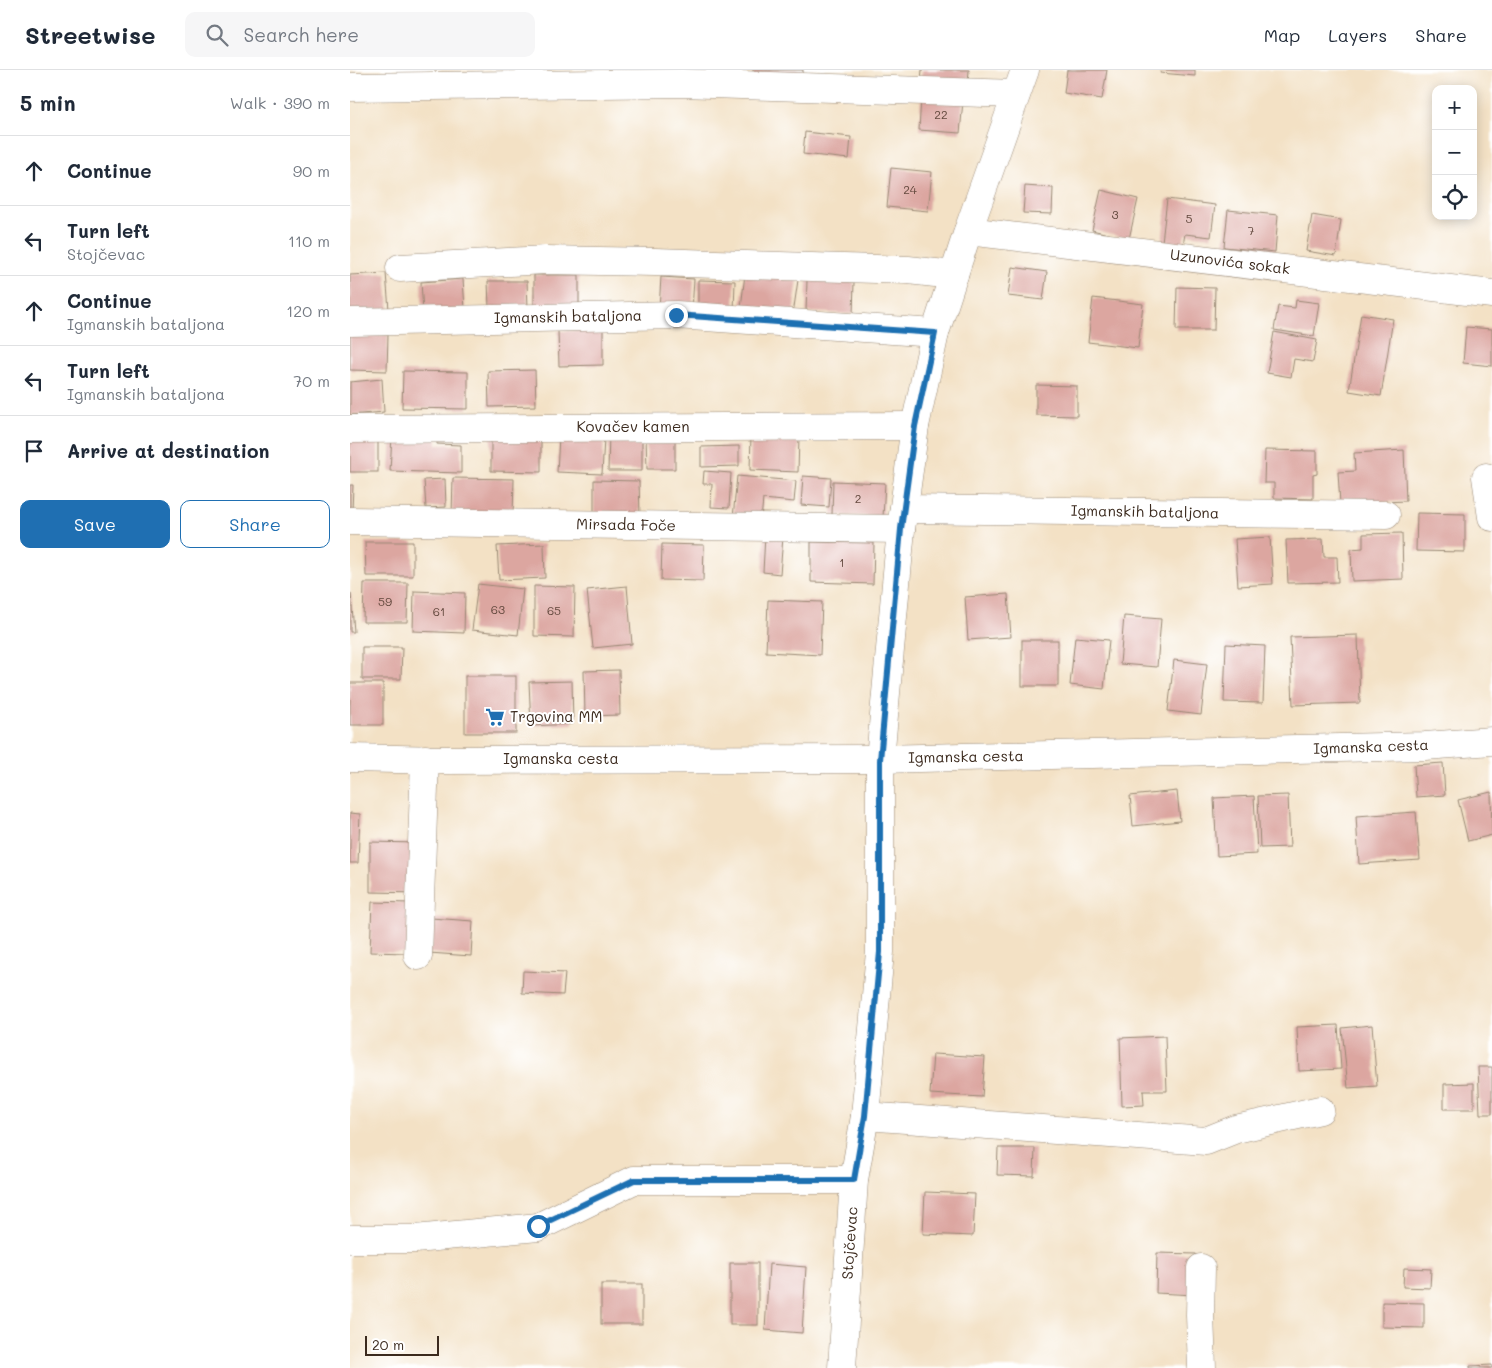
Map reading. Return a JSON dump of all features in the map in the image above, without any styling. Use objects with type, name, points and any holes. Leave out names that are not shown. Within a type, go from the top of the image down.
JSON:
[{"type":"street","points":[[350,87],[682,83],[1020,82],[935,333],[915,426],[902,519],[880,760]]},
{"type":"street","name":"Uzunovića sokak","points":[[968,231],[1492,294]]},
{"type":"street","points":[[400,268],[536,260],[908,270],[954,275]]},
{"type":"street","name":"Igmanskih bataljona","points":[[350,322],[676,315],[935,333]]},
{"type":"street","name":"Kovačev kamen","points":[[350,429],[915,426]]},
{"type":"street","points":[[1486,478],[1492,517]]},
{"type":"street","name":"Igmanskih bataljona","points":[[902,519],[1386,515]]},
{"type":"street","name":"Mirsada Foče","points":[[350,521],[902,519]]},
{"type":"street","name":"Igmanska cesta","points":[[350,758],[880,760],[1425,746],[1492,741]]},
{"type":"street","points":[[418,956],[425,759]]},
{"type":"street","name":"Stojčevac","points":[[842,1368],[854,1180],[865,1116],[880,952],[880,760]]},
{"type":"street","points":[[865,1116],[1206,1141],[1236,1130],[1320,1110]]},
{"type":"street","points":[[350,1239],[415,1238],[538,1226],[634,1180],[854,1180]]},
{"type":"street","points":[[1201,1268],[1202,1368]]},
{"type":"building","points":[[753,70],[803,70],[803,81],[753,81]]},
{"type":"building","points":[[922,70],[969,70],[968,84],[921,80]]},
{"type":"building","points":[[1067,70],[1107,70],[1102,99],[1064,93]]},
{"type":"building","points":[[1161,70],[1195,70],[1195,76],[1160,73]]},
{"type":"building","points":[[921,97],[963,101],[960,133],[919,130]]},
{"type":"building","points":[[805,132],[851,137],[849,159],[803,154]]},
{"type":"building","points":[[891,168],[932,172],[928,211],[887,207]]},
{"type":"building","points":[[1025,186],[1053,188],[1052,214],[1023,213]]},
{"type":"building","points":[[1101,190],[1138,199],[1129,239],[1092,230]]},
{"type":"building","points":[[1167,199],[1215,205],[1211,237],[1185,234],[1183,245],[1162,242]]},
{"type":"building","points":[[1228,210],[1278,215],[1275,252],[1224,247]]},
{"type":"building","points":[[1312,215],[1341,220],[1336,256],[1306,251]]},
{"type":"building","points":[[1012,267],[1047,272],[1043,300],[1008,296]]},
{"type":"building","points":[[386,273],[389,310],[350,312],[350,275]]},
{"type":"building","points":[[745,274],[798,280],[793,314],[741,308]]},
{"type":"building","points":[[534,275],[579,275],[579,308],[534,308]]},
{"type":"building","points":[[661,277],[694,279],[692,311],[659,309]]},
{"type":"building","points":[[463,279],[465,309],[423,312],[421,282]]},
{"type":"building","points":[[698,280],[735,281],[734,311],[698,309]]},
{"type":"building","points":[[807,280],[854,282],[853,314],[806,312]]},
{"type":"building","points":[[488,281],[527,281],[528,308],[489,308]]},
{"type":"building","points":[[1177,287],[1215,288],[1214,330],[1176,330]]},
{"type":"building","points":[[1093,298],[1143,304],[1138,348],[1088,342]]},
{"type":"building","points":[[1296,300],[1319,303],[1314,336],[1274,330],[1278,306],[1295,308]]},
{"type":"building","points":[[1361,314],[1393,319],[1381,396],[1349,391]]},
{"type":"building","points":[[1466,327],[1492,329],[1492,366],[1463,363]]},
{"type":"building","points":[[603,330],[603,365],[559,366],[558,331]]},
{"type":"building","points":[[1274,332],[1317,340],[1313,362],[1294,359],[1291,377],[1267,373]]},
{"type":"building","points":[[350,334],[388,335],[387,371],[350,370]]},
{"type":"building","points":[[535,370],[536,406],[489,407],[488,371]]},
{"type":"building","points":[[403,371],[468,372],[468,409],[402,408]]},
{"type":"building","points":[[382,379],[384,412],[350,415],[350,382]]},
{"type":"building","points":[[1036,385],[1077,386],[1077,416],[1036,415]]},
{"type":"building","points":[[609,433],[642,433],[642,471],[608,471]]},
{"type":"building","points":[[350,435],[378,435],[378,472],[350,472]]},
{"type":"building","points":[[392,435],[437,436],[437,444],[461,445],[461,473],[390,471]]},
{"type":"building","points":[[491,435],[541,436],[541,472],[491,471]]},
{"type":"building","points":[[675,435],[675,469],[647,469],[646,436]]},
{"type":"building","points":[[751,435],[799,437],[798,472],[750,470]]},
{"type":"building","points":[[559,436],[604,438],[602,474],[557,472]]},
{"type":"building","points":[[739,446],[739,466],[701,467],[701,447]]},
{"type":"building","points":[[1265,450],[1317,451],[1317,474],[1313,475],[1313,499],[1274,498],[1274,483],[1264,483]]},
{"type":"building","points":[[1404,450],[1406,501],[1340,504],[1338,472],[1355,471],[1354,453]]},
{"type":"building","points":[[704,471],[731,473],[729,508],[711,507],[712,484],[703,484]]},
{"type":"building","points":[[737,476],[796,481],[794,502],[763,499],[761,520],[733,518]]},
{"type":"building","points":[[803,476],[831,478],[829,507],[801,505]]},
{"type":"building","points":[[453,478],[514,479],[513,515],[452,514]]},
{"type":"building","points":[[445,479],[446,507],[426,508],[424,480]]},
{"type":"building","points":[[594,480],[639,481],[640,516],[594,516]]},
{"type":"building","points":[[833,481],[885,483],[883,517],[832,515]]},
{"type":"building","points":[[350,485],[353,485],[352,512],[350,512]]},
{"type":"building","points":[[1417,513],[1465,514],[1465,552],[1416,551]]},
{"type":"building","points":[[1402,533],[1403,579],[1352,581],[1351,549],[1363,548],[1363,534]]},
{"type":"building","points":[[765,535],[783,537],[780,574],[763,572]]},
{"type":"building","points":[[1270,537],[1273,584],[1238,586],[1235,539]]},
{"type":"building","points":[[1323,539],[1324,557],[1337,557],[1338,582],[1288,583],[1286,540]]},
{"type":"building","points":[[365,542],[413,542],[413,576],[366,576]]},
{"type":"building","points":[[811,542],[874,543],[873,584],[811,582]]},
{"type":"building","points":[[544,544],[545,578],[499,580],[497,546]]},
{"type":"building","points":[[662,544],[704,545],[703,581],[661,580]]},
{"type":"building","points":[[364,583],[408,583],[407,622],[363,622]]},
{"type":"building","points":[[478,584],[523,589],[518,635],[472,630]]},
{"type":"building","points":[[534,586],[575,587],[574,637],[534,636]]},
{"type":"building","points":[[627,586],[632,644],[593,648],[587,590]]},
{"type":"building","points":[[414,591],[465,593],[464,633],[413,631]]},
{"type":"building","points":[[351,593],[354,632],[350,632]]},
{"type":"building","points":[[1008,594],[1011,637],[968,640],[965,597]]},
{"type":"building","points":[[768,600],[822,602],[820,655],[766,652]]},
{"type":"building","points":[[1124,616],[1161,619],[1157,667],[1120,664]]},
{"type":"building","points":[[1358,635],[1360,703],[1293,705],[1290,637]]},
{"type":"building","points":[[1075,637],[1109,640],[1104,689],[1070,685]]},
{"type":"building","points":[[1022,640],[1058,640],[1058,686],[1022,686]]},
{"type":"building","points":[[1226,644],[1265,646],[1263,703],[1224,702]]},
{"type":"building","points":[[362,647],[402,647],[401,679],[362,679]]},
{"type":"building","points":[[1174,660],[1207,664],[1201,715],[1168,711]]},
{"type":"building","points":[[619,670],[620,715],[585,716],[584,671]]},
{"type":"building","points":[[465,676],[516,676],[516,733],[465,733]]},
{"type":"building","points":[[572,681],[573,724],[531,726],[529,682]]},
{"type":"building","points":[[350,683],[383,683],[383,725],[350,725]]},
{"type":"building","points":[[1443,763],[1445,795],[1416,797],[1414,765]]},
{"type":"building","points":[[1177,791],[1180,821],[1133,826],[1130,796]]},
{"type":"building","points":[[1491,792],[1492,835],[1468,841],[1458,800]]},
{"type":"building","points":[[1288,795],[1290,847],[1260,848],[1258,796]]},
{"type":"building","points":[[1254,796],[1257,854],[1217,856],[1214,798]]},
{"type":"building","points":[[1416,812],[1420,860],[1359,864],[1356,816]]},
{"type":"building","points":[[350,813],[360,814],[358,863],[350,863]]},
{"type":"building","points":[[370,842],[419,843],[419,893],[370,892]]},
{"type":"building","points":[[372,902],[409,903],[407,953],[370,952]]},
{"type":"building","points":[[431,918],[473,921],[471,956],[429,953]]},
{"type":"building","points":[[523,971],[565,973],[563,995],[522,993]]},
{"type":"building","points":[[1338,1025],[1341,1069],[1299,1071],[1297,1027]]},
{"type":"building","points":[[1372,1025],[1377,1086],[1348,1088],[1342,1028]]},
{"type":"building","points":[[1165,1036],[1167,1091],[1143,1091],[1144,1105],[1122,1106],[1120,1038]]},
{"type":"building","points":[[933,1054],[985,1057],[982,1097],[930,1094]]},
{"type":"building","points":[[1478,1067],[1492,1067],[1492,1114],[1480,1114]]},
{"type":"building","points":[[1474,1083],[1474,1109],[1444,1109],[1444,1084]]},
{"type":"building","points":[[998,1148],[1035,1148],[1034,1176],[997,1175]]},
{"type":"building","points":[[925,1192],[975,1194],[973,1236],[923,1234]]},
{"type":"building","points":[[1157,1253],[1196,1254],[1195,1295],[1156,1293]]},
{"type":"building","points":[[730,1263],[758,1263],[758,1325],[730,1325]]},
{"type":"building","points":[[769,1264],[806,1267],[802,1333],[765,1330]]},
{"type":"building","points":[[1404,1268],[1431,1269],[1430,1288],[1403,1287]]},
{"type":"building","points":[[601,1284],[642,1284],[642,1324],[601,1324]]},
{"type":"building","points":[[1382,1302],[1424,1303],[1424,1328],[1382,1327]]},
{"type":"building","points":[[1492,1365],[1492,1368],[1470,1368],[1470,1366]]},
{"type":"place","name":"Trgovina MM","points":[[495,717]]},
{"type":"route","points":[[538,1226],[634,1180],[854,1180],[865,1116],[880,952],[880,760],[901,529],[915,426],[935,333],[676,315]]}]
